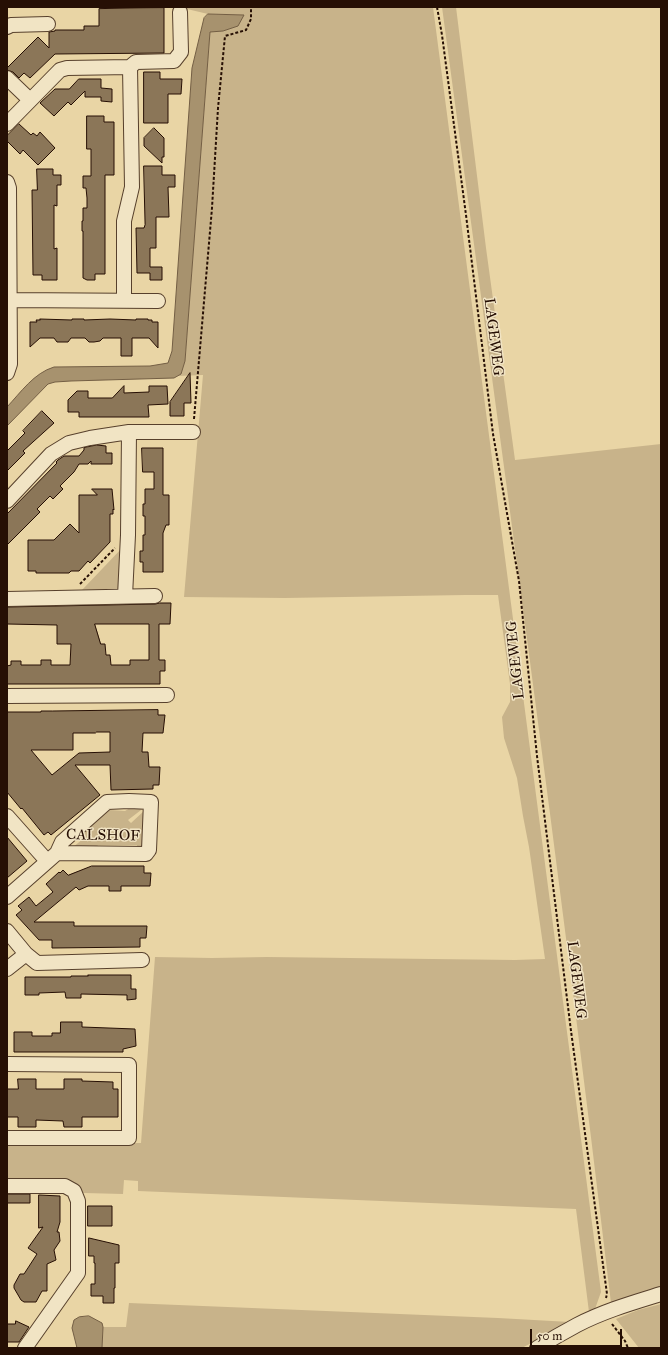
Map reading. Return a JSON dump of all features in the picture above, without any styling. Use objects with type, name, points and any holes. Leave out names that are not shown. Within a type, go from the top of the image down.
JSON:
[{"type":"street","points":[[7,124],[60,70],[67,68],[130,67],[136,62],[174,61],[180,52],[180,12]]},
{"type":"street","points":[[7,27],[11,25],[48,24]]},
{"type":"street","points":[[124,301],[124,221],[132,187],[130,67]]},
{"type":"street","points":[[7,78],[30,100]]},
{"type":"street","points":[[7,182],[9,188],[10,364],[7,373]]},
{"type":"street","points":[[9,300],[158,302]]},
{"type":"street","points":[[125,596],[130,432]]},
{"type":"street","points":[[7,499],[51,454],[68,443],[130,432],[193,432]]},
{"type":"street","points":[[7,599],[155,596]]},
{"type":"street","points":[[7,696],[167,695]]},
{"type":"street","name":"CALSHOF","points":[[7,897],[52,857],[62,842],[107,802],[152,802],[148,850],[146,854],[52,857]]},
{"type":"street","points":[[7,816],[52,857]]},
{"type":"street","points":[[7,931],[26,954],[37,963],[142,960]]},
{"type":"street","points":[[7,969],[26,954]]},
{"type":"street","points":[[7,1064],[129,1065],[129,1138],[7,1138]]},
{"type":"street","points":[[7,1186],[65,1186],[74,1191],[78,1201],[78,1273],[25,1348]]},
{"type":"street","points":[[537,1348],[578,1325],[604,1313],[624,1305],[661,1294]]},
{"type":"path","points":[[193,432],[225,36],[246,30],[251,18],[251,7]]},
{"type":"path","name":"LAGEWEG","points":[[436,7],[442,35],[494,434],[519,581],[537,756],[571,1031],[607,1294],[604,1313]]},
{"type":"path","points":[[67,598],[128,535]]},
{"type":"path","points":[[604,1313],[625,1341],[628,1348]]},
{"type":"shaded area","points":[[173,7],[433,7],[601,1292],[595,1309],[589,1312],[576,1209],[138,1191],[138,1181],[124,1180],[123,1194],[7,1191],[7,1144],[141,1143],[155,957],[545,959],[529,847],[517,778],[504,738],[502,717],[510,702],[510,684],[498,595],[285,598],[184,597],[203,375],[178,376],[181,374],[185,361],[210,31],[223,31],[244,15],[208,14],[187,9],[173,9]]},
{"type":"shaded area","points":[[442,7],[456,7],[486,248],[515,460],[661,444],[661,1287],[611,1303],[508,493]]},
{"type":"shaded area","points":[[208,14],[244,15],[238,26],[223,31],[210,32],[185,361],[181,374],[174,378],[71,381],[48,384],[7,426],[7,407],[34,378],[54,367],[150,366],[168,363],[172,351],[192,68],[204,18]]},
{"type":"shaded area","points":[[123,547],[122,590],[82,590]]},
{"type":"shaded area","points":[[135,805],[145,807],[128,820],[131,823],[145,810],[144,845],[141,848],[137,849],[137,845],[98,845],[95,849],[72,848],[84,838],[78,838],[98,816],[104,815],[110,810],[125,811]]},
{"type":"shaded area","points":[[129,1303],[570,1322],[522,1348],[102,1348],[103,1327],[126,1327]]},
{"type":"shaded area","points":[[661,1304],[661,1348],[639,1348],[616,1319],[638,1310]]},
{"type":"shaded area","points":[[89,1316],[102,1323],[102,1348],[77,1348],[72,1328],[74,1320],[79,1317]]},
{"type":"building","points":[[164,8],[164,53],[55,54],[30,78],[24,73],[19,78],[13,72],[7,70],[7,68],[38,37],[49,48],[49,32],[55,30],[84,30],[84,26],[99,26],[99,9]]},
{"type":"building","points":[[144,72],[160,72],[160,79],[182,79],[181,94],[168,94],[168,123],[144,123]]},
{"type":"building","points":[[79,79],[101,79],[101,88],[112,89],[112,102],[101,101],[101,97],[85,97],[85,91],[71,105],[68,102],[54,116],[40,103],[55,89],[69,89]]},
{"type":"building","points":[[87,116],[104,116],[104,122],[114,122],[114,175],[105,175],[105,274],[95,274],[95,280],[87,280],[83,278],[82,221],[83,208],[87,208],[87,198],[86,188],[83,188],[83,176],[91,176],[91,149],[87,149]]},
{"type":"building","points":[[19,124],[31,135],[33,133],[37,136],[40,132],[55,148],[38,165],[23,150],[20,154],[7,141],[7,136]]},
{"type":"building","points":[[154,128],[164,138],[164,157],[162,157],[162,163],[144,146],[144,138]]},
{"type":"building","points":[[144,166],[162,166],[162,175],[175,175],[175,187],[168,187],[169,217],[156,217],[156,248],[150,248],[150,267],[162,267],[162,280],[150,280],[150,273],[137,273],[136,228],[144,228],[145,225]]},
{"type":"building","points":[[37,169],[53,169],[53,175],[61,175],[61,185],[57,185],[57,206],[54,205],[54,249],[57,248],[57,280],[42,280],[42,275],[33,275],[32,190],[37,190]]},
{"type":"building","points":[[148,319],[152,320],[152,322],[158,322],[158,348],[149,338],[132,338],[132,356],[121,356],[121,338],[103,338],[100,341],[89,342],[85,338],[71,338],[68,342],[57,342],[54,338],[40,338],[30,347],[30,322],[37,322],[36,320]]},
{"type":"building","points":[[190,373],[191,403],[184,403],[184,416],[170,416],[170,402]]},
{"type":"building","points":[[124,386],[124,393],[149,392],[149,386],[167,386],[168,404],[148,405],[149,417],[79,417],[79,412],[68,412],[68,400],[77,391],[88,391],[88,398],[112,398]]},
{"type":"building","points":[[42,411],[54,423],[23,451],[25,453],[7,471],[7,451],[25,433],[23,431]]},
{"type":"building","points":[[97,445],[106,446],[106,453],[112,453],[112,464],[91,464],[91,461],[88,464],[79,464],[74,472],[60,486],[63,489],[53,499],[50,496],[37,509],[40,512],[7,545],[7,514],[57,463],[56,462],[58,460],[64,456],[79,456],[84,448]]},
{"type":"building","points":[[142,448],[163,448],[163,495],[169,495],[169,525],[166,525],[163,533],[163,572],[143,572],[143,562],[140,562],[140,551],[143,551],[143,535],[145,535],[145,516],[143,516],[143,504],[145,504],[145,489],[154,489],[154,472],[143,472]]},
{"type":"building","points":[[92,489],[112,489],[114,510],[113,509],[113,514],[110,514],[110,542],[90,563],[88,561],[79,571],[71,571],[69,573],[36,573],[36,571],[28,571],[28,540],[54,540],[70,524],[79,533],[79,495],[97,495]]},
{"type":"building","points":[[171,603],[170,624],[159,624],[159,660],[165,660],[165,671],[160,671],[160,684],[7,684],[7,666],[11,665],[11,661],[21,661],[21,665],[41,665],[41,660],[51,660],[51,665],[70,665],[71,644],[57,644],[57,625],[7,624],[7,607]],"holes":[[[95,624],[149,624],[149,660],[130,660],[130,665],[111,665],[110,655],[106,655],[105,644],[101,644]]]},
{"type":"building","points":[[158,710],[158,715],[165,715],[163,733],[143,733],[142,752],[148,752],[149,767],[160,767],[159,785],[153,785],[153,789],[111,790],[110,765],[75,765],[100,795],[51,835],[48,832],[44,835],[7,792],[7,712]],"holes":[[[110,732],[110,752],[79,753],[52,775],[31,750],[73,750],[73,733]]]},
{"type":"building","points":[[7,837],[27,861],[7,878]]},
{"type":"building","points":[[92,866],[144,866],[144,873],[151,873],[150,886],[121,886],[121,891],[109,891],[109,886],[88,886],[79,890],[76,887],[34,922],[74,922],[74,926],[147,926],[146,938],[140,938],[140,947],[52,948],[52,940],[39,940],[16,915],[22,910],[18,906],[29,897],[36,906],[53,892],[46,884],[59,872],[60,873],[63,870],[68,875]]},
{"type":"building","points":[[88,975],[131,975],[131,989],[136,989],[136,999],[127,1000],[127,995],[81,994],[81,998],[66,998],[65,992],[25,995],[25,977],[71,977]]},
{"type":"building","points":[[61,1022],[82,1022],[82,1027],[135,1029],[136,1046],[123,1049],[123,1052],[14,1052],[14,1032],[32,1032],[32,1036],[52,1036],[52,1033],[60,1033]]},
{"type":"building","points":[[18,1079],[36,1079],[36,1089],[64,1089],[64,1079],[113,1082],[113,1089],[118,1089],[118,1117],[82,1117],[82,1127],[64,1127],[63,1121],[36,1120],[36,1127],[18,1127],[18,1117],[7,1117],[7,1089],[18,1089]]},
{"type":"building","points":[[7,1194],[30,1194],[30,1203],[7,1203]]},
{"type":"building","points":[[39,1195],[60,1196],[60,1222],[57,1232],[59,1232],[60,1241],[54,1250],[56,1260],[47,1264],[47,1291],[42,1291],[36,1302],[24,1302],[21,1300],[14,1288],[14,1285],[20,1274],[24,1274],[37,1254],[28,1248],[43,1227],[39,1228]]},
{"type":"building","points":[[88,1206],[112,1206],[112,1226],[88,1226]]},
{"type":"building","points":[[89,1238],[119,1245],[119,1263],[115,1263],[114,1303],[103,1303],[103,1296],[91,1296],[91,1284],[95,1284],[95,1263],[94,1256],[89,1256]]},
{"type":"building","points":[[16,1321],[29,1327],[19,1342],[7,1342],[7,1324],[15,1324]]}]
